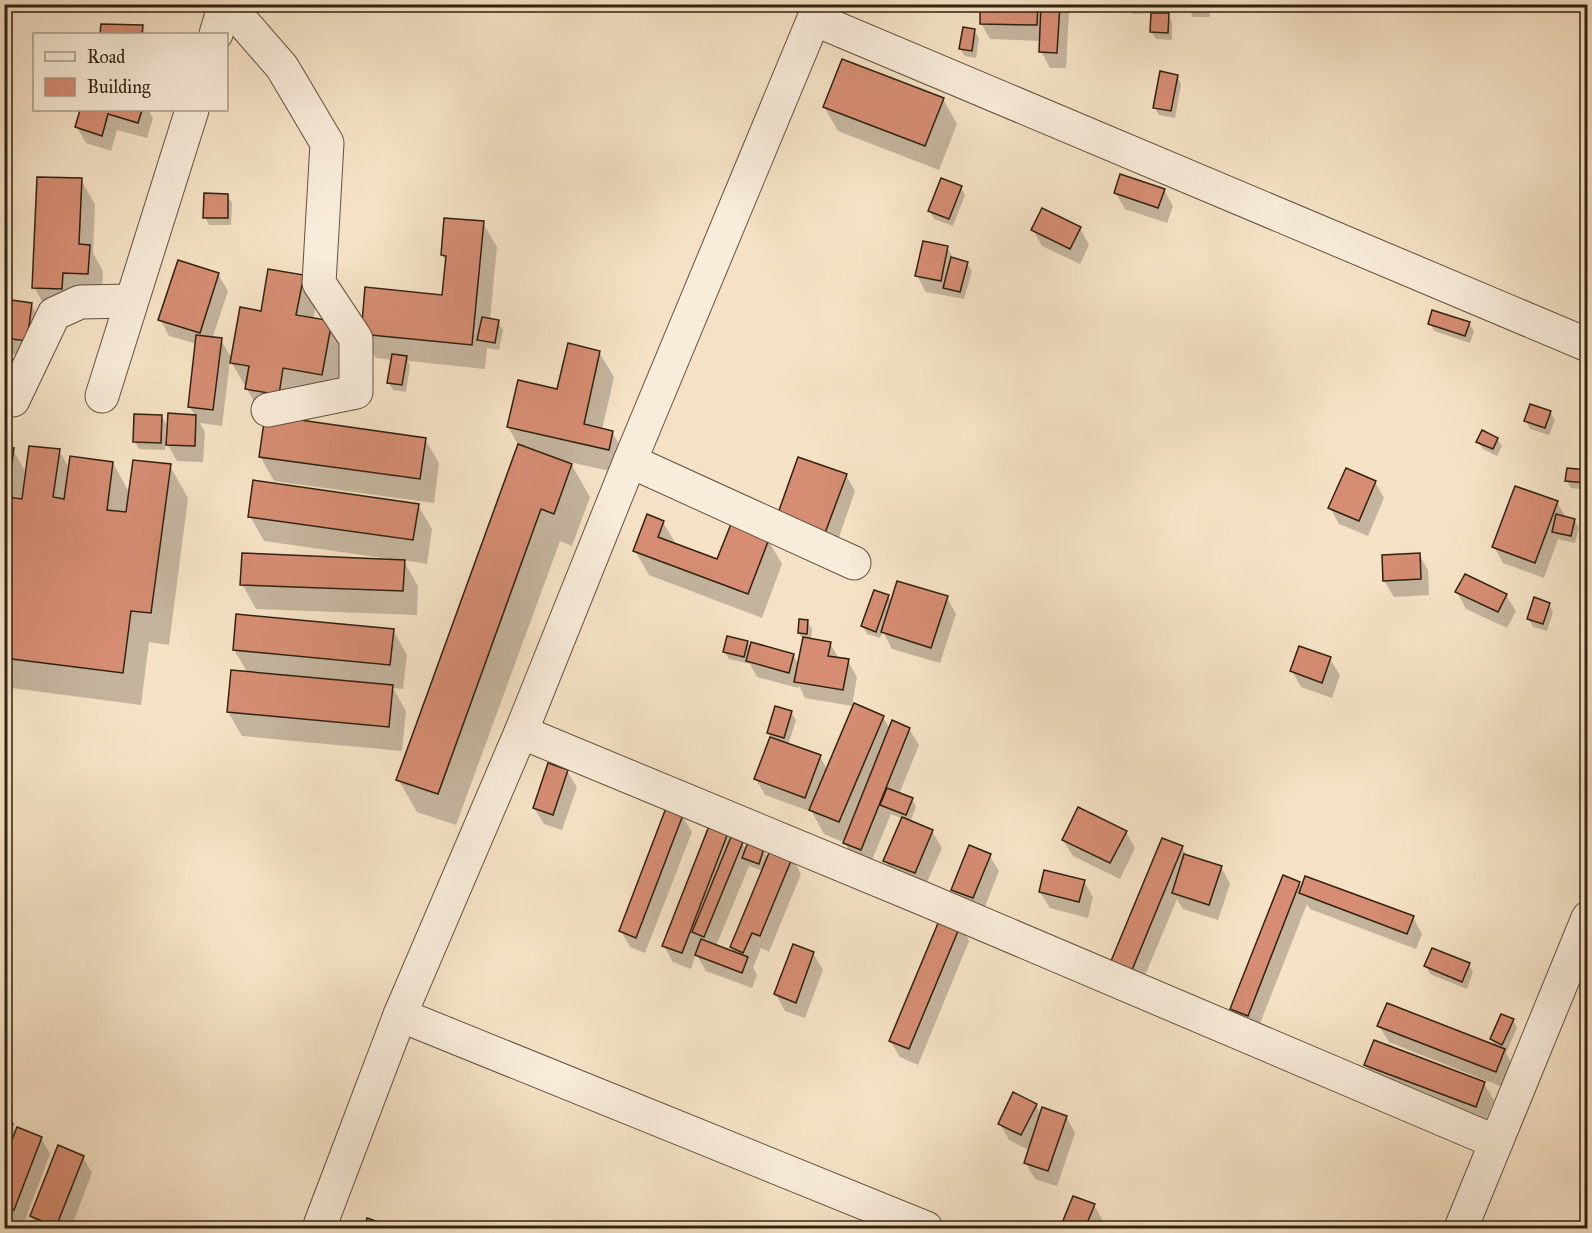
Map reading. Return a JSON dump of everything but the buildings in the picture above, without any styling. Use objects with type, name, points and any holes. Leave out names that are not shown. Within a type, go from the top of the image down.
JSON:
[{"type":"street","points":[[216,33],[226,4],[282,67],[327,143],[319,283],[356,339],[356,392],[267,410]]},
{"type":"street","points":[[319,1228],[400,1014],[521,732],[630,461],[817,12],[1587,345]]},
{"type":"street","points":[[102,396],[192,111]]},
{"type":"street","points":[[13,400],[54,314],[80,302],[131,301]]},
{"type":"street","points":[[630,461],[854,563]]},
{"type":"street","points":[[521,732],[936,903],[1496,1142]]},
{"type":"street","points":[[1461,1228],[1587,918]]},
{"type":"street","points":[[400,1014],[926,1228]]}]
